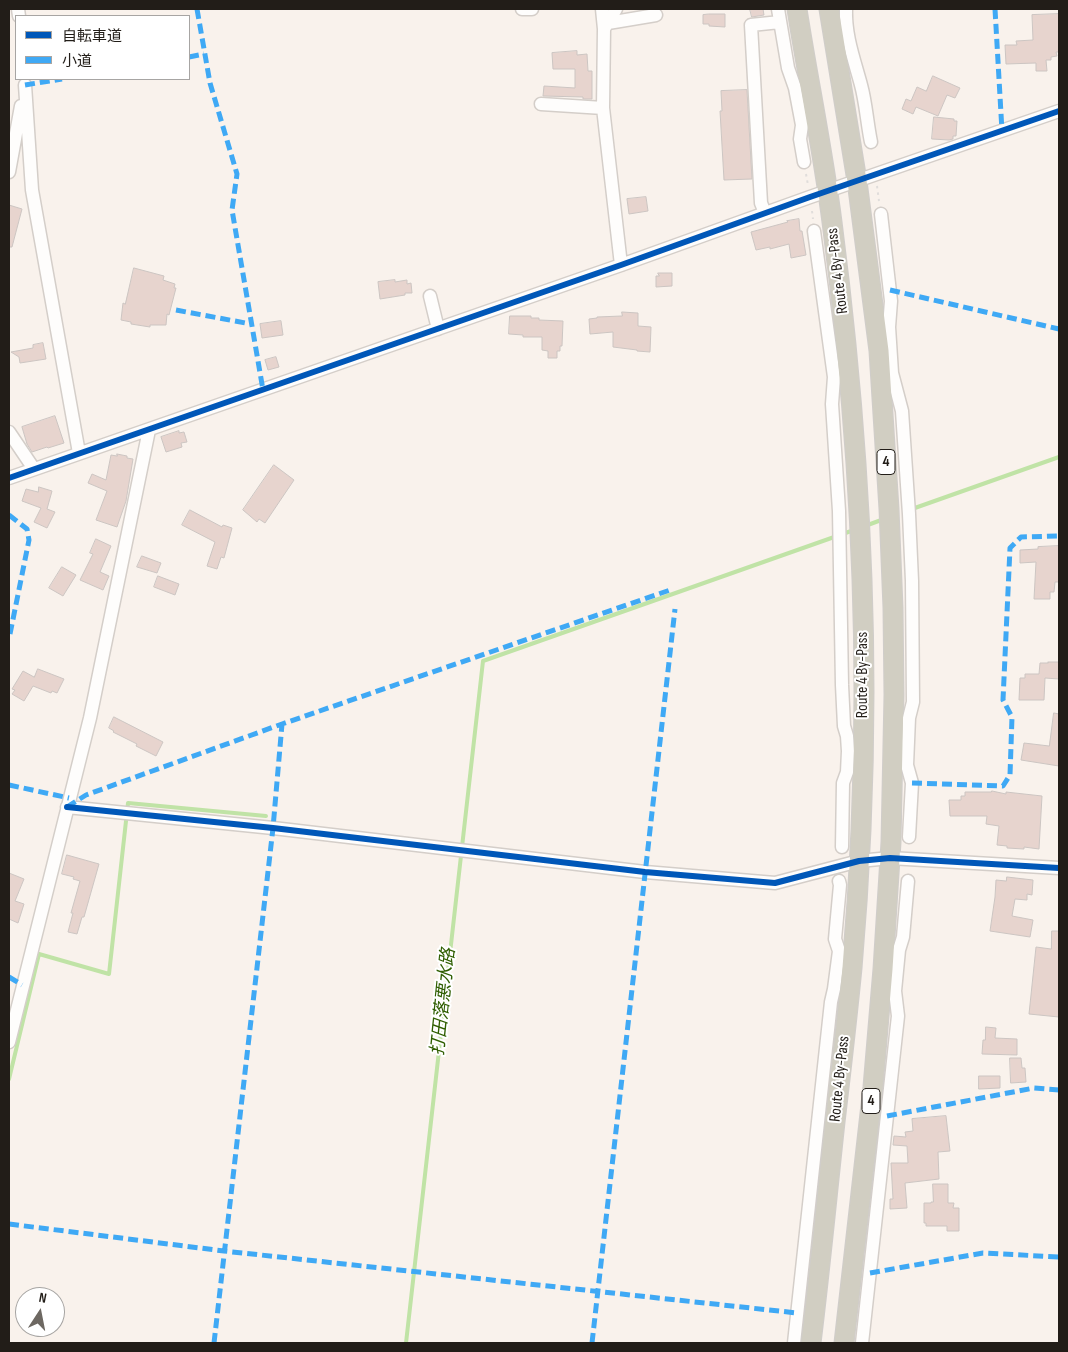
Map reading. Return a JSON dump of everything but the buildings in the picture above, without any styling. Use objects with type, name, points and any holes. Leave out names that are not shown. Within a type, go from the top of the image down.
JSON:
[{"type":"highway","name":"Route 4 By-Pass","points":[[797,9],[806,105],[828,191],[840,284],[840,360],[862,583],[864,690],[855,751],[859,861],[844,967],[811,1343]]},
{"type":"highway","name":"Route 4 By-Pass","points":[[829,9],[842,44],[857,181],[885,351],[894,646],[901,745],[890,858],[890,969],[873,1087],[844,1343]]},
{"type":"street","points":[[522,9],[532,9]]},
{"type":"street","points":[[602,9],[606,26],[603,108],[620,265]]},
{"type":"street","points":[[606,26],[616,9]]},
{"type":"street","points":[[778,9],[788,68],[795,88],[806,105],[800,139],[804,162]]},
{"type":"street","points":[[846,9],[846,24],[842,44],[853,60],[861,86],[870,142]]},
{"type":"street","points":[[606,26],[656,15]]},
{"type":"street","points":[[765,213],[761,202],[751,25],[780,22]]},
{"type":"street","points":[[9,172],[24,82]]},
{"type":"street","points":[[24,82],[32,190],[79,453]]},
{"type":"street","points":[[540,104],[603,108]]},
{"type":"street","points":[[9,478],[1059,111]]},
{"type":"street","points":[[881,214],[891,301],[885,351]]},
{"type":"street","points":[[814,231],[840,360]]},
{"type":"street","points":[[430,296],[438,329]]},
{"type":"street","points":[[9,1042],[90,718],[149,430]]},
{"type":"street","points":[[9,432],[34,469]]},
{"type":"street","points":[[901,745],[912,783],[910,837]]},
{"type":"street","points":[[842,847],[844,783],[855,751]]},
{"type":"street","points":[[67,807],[273,828],[645,872],[775,883],[859,861],[890,858],[1059,868]]},
{"type":"street","points":[[794,1343],[831,1002],[834,989],[844,967],[836,939],[839,881]]},
{"type":"street","points":[[862,1343],[898,1016],[890,969],[903,936],[908,881]]},
{"type":"path","points":[[877,186],[881,214]]},
{"type":"waterway","points":[[912,509],[1059,457]]},
{"type":"waterway","points":[[865,526],[884,519]]},
{"type":"waterway","name":"打田落悪水路","points":[[406,1343],[483,661],[854,530]]},
{"type":"waterway","points":[[9,1079],[39,954],[109,974],[128,803],[266,816]]},
{"type":"marked path","points":[[197,9],[210,83],[237,174],[232,210],[263,390]]},
{"type":"marked path","points":[[995,9],[1002,131]]},
{"type":"marked path","points":[[190,57],[204,54]]},
{"type":"marked path","points":[[25,85],[56,80]]},
{"type":"marked path","points":[[890,290],[1059,329]]},
{"type":"marked path","points":[[176,310],[251,324]]},
{"type":"marked path","points":[[9,515],[27,529],[29,540],[9,639]]},
{"type":"marked path","points":[[912,783],[1003,786],[1010,775],[1012,717],[1003,700],[1010,548],[1021,537],[1059,536]]},
{"type":"marked path","points":[[67,807],[86,795],[282,724],[673,589]]},
{"type":"marked path","points":[[592,1343],[675,609]]},
{"type":"marked path","points":[[214,1343],[273,828],[282,724]]},
{"type":"marked path","points":[[9,785],[69,798]]},
{"type":"marked path","points":[[9,977],[22,985]]},
{"type":"marked path","points":[[887,1116],[1034,1088],[1059,1090]]},
{"type":"marked path","points":[[9,1224],[224,1251],[797,1313]]},
{"type":"marked path","points":[[870,1273],[983,1253],[1059,1257]]},
{"type":"cycle path","points":[[9,478],[1059,111]]},
{"type":"cycle path","points":[[67,807],[273,828],[645,872],[775,883],[859,861],[890,858],[1059,868]]}]
